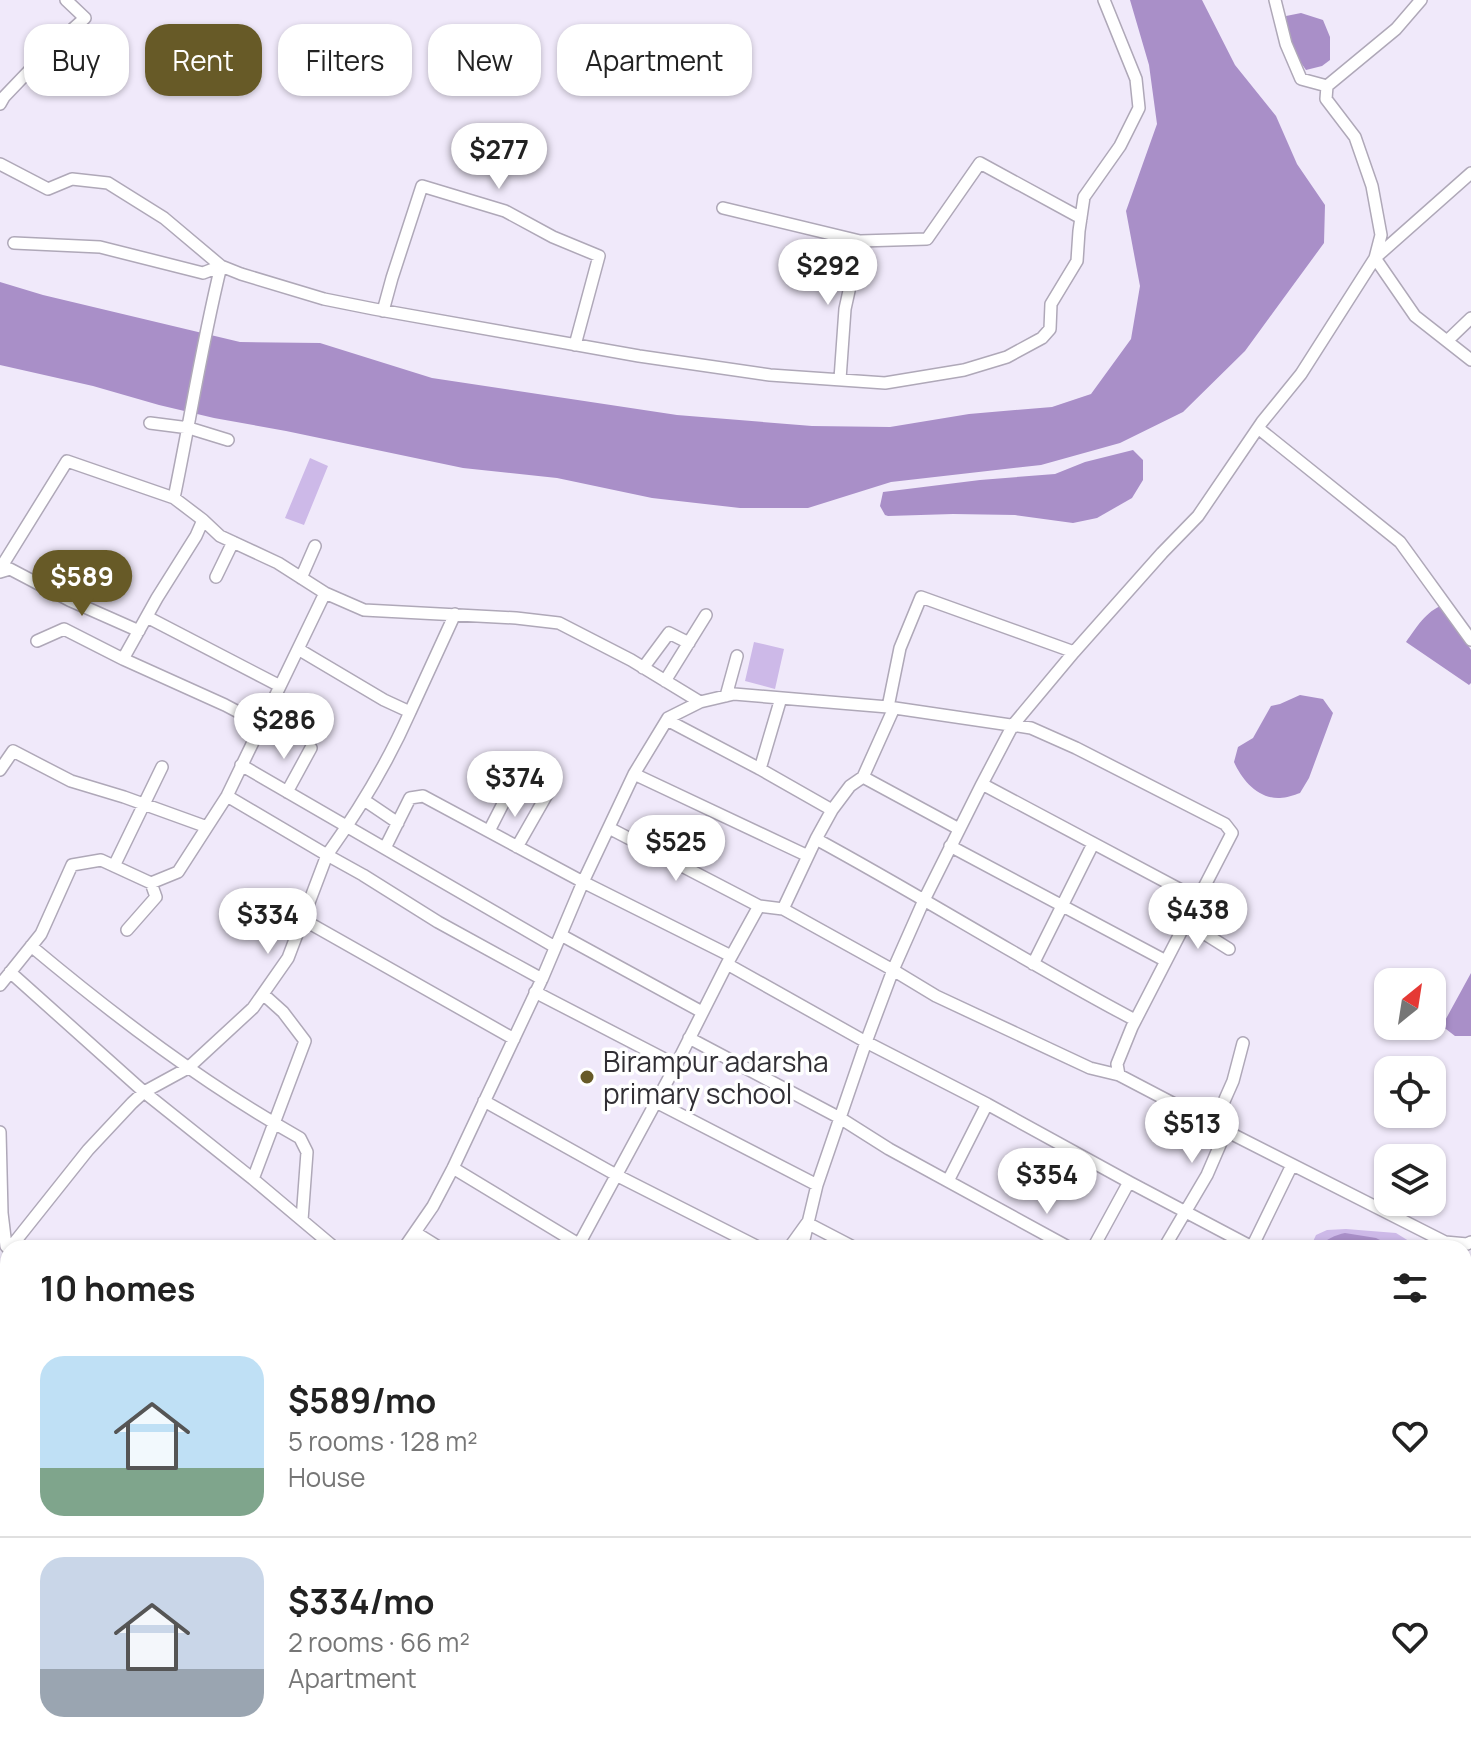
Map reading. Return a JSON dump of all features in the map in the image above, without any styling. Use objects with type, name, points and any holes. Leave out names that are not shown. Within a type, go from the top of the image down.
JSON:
[{"type":"street","points":[[0,104],[48,51],[85,18],[66,0]]},
{"type":"street","points":[[0,164],[48,189],[72,179],[108,183],[164,218],[221,266],[324,299],[639,356],[770,375],[885,383],[964,370],[1007,357],[1042,338],[1050,329],[1051,304],[1077,261],[1084,197],[1120,146],[1139,108],[1136,79],[1104,0]]},
{"type":"street","points":[[1275,0],[1286,44],[1301,79],[1327,86]]},
{"type":"street","points":[[1421,0],[1396,29],[1327,86],[1326,99],[1355,137],[1372,186],[1381,235],[1375,258],[1415,316],[1471,360]]},
{"type":"street","points":[[723,208],[860,241],[927,239],[980,163],[1081,218]]},
{"type":"street","points":[[804,1240],[817,1185],[893,970],[950,846],[1013,725],[1074,652],[1198,516],[1258,428],[1301,374],[1375,258],[1471,173]]},
{"type":"street","points":[[383,311],[422,186],[505,211],[553,237],[599,256],[575,345]]},
{"type":"street","points":[[840,379],[845,309],[860,241]]},
{"type":"street","points":[[14,243],[100,247],[203,273],[221,266]]},
{"type":"street","points":[[174,498],[207,323],[221,266]]},
{"type":"street","points":[[1447,341],[1471,318]]},
{"type":"street","points":[[150,423],[189,428],[228,440]]},
{"type":"street","points":[[1258,428],[1400,542],[1471,640]]},
{"type":"street","points":[[0,571],[67,461],[174,498],[220,536],[278,563],[325,593],[364,610],[559,623],[700,702]]},
{"type":"street","points":[[123,659],[203,520]]},
{"type":"street","points":[[216,577],[233,542]]},
{"type":"street","points":[[301,578],[315,546]]},
{"type":"street","points":[[0,571],[10,569],[139,631]]},
{"type":"street","points":[[151,883],[178,872],[227,796],[325,593]]},
{"type":"street","points":[[783,909],[832,810],[850,786],[863,777],[891,708],[900,648],[921,597],[1074,652]]},
{"type":"street","points":[[15,1240],[88,1150],[144,1092],[188,1068],[253,1008],[263,994],[288,958],[327,855],[364,800],[401,732],[455,614]]},
{"type":"street","points":[[665,681],[706,615]]},
{"type":"street","points":[[147,617],[280,686]]},
{"type":"street","points":[[643,668],[668,627],[689,643]]},
{"type":"street","points":[[37,641],[64,629],[261,724]]},
{"type":"street","points":[[298,649],[410,712]]},
{"type":"street","points":[[726,696],[737,656]]},
{"type":"street","points":[[410,1240],[453,1168],[634,774],[668,718],[700,702],[734,694],[891,708],[1031,728],[1225,824],[1232,833],[1135,1020],[1117,1064],[1119,1075]]},
{"type":"street","points":[[760,769],[781,698]]},
{"type":"street","points":[[667,720],[832,810]]},
{"type":"street","points":[[287,792],[311,748]]},
{"type":"street","points":[[0,770],[13,751],[71,781],[207,827]]},
{"type":"street","points":[[241,765],[555,947]]},
{"type":"street","points":[[114,866],[162,767]]},
{"type":"street","points":[[634,774],[808,856]]},
{"type":"street","points":[[863,777],[959,829]]},
{"type":"street","points":[[517,847],[554,782]]},
{"type":"street","points":[[982,784],[1198,899]]},
{"type":"street","points":[[489,831],[510,790]]},
{"type":"street","points":[[227,796],[438,922],[542,979]]},
{"type":"street","points":[[385,848],[410,798],[423,796],[729,960],[866,1042],[1239,1240]]},
{"type":"street","points":[[364,800],[398,823]]},
{"type":"street","points":[[609,828],[759,906],[783,909],[936,996],[1090,1068],[1119,1075],[1434,1240]]},
{"type":"street","points":[[816,839],[1135,1020]]},
{"type":"street","points":[[1033,964],[1093,844]]},
{"type":"street","points":[[950,846],[1166,961]]},
{"type":"street","points":[[0,985],[41,934],[72,865],[101,860],[151,883],[156,897],[127,930]]},
{"type":"street","points":[[585,1240],[759,906]]},
{"type":"street","points":[[302,919],[514,1039]]},
{"type":"street","points":[[1186,922],[1229,949]]},
{"type":"street","points":[[561,935],[702,1012]]},
{"type":"street","points":[[31,946],[93,998],[188,1068],[300,1138],[307,1152],[302,1220]]},
{"type":"street","points":[[10,972],[144,1092],[326,1240]]},
{"type":"street","points":[[535,992],[676,1065]]},
{"type":"street","points":[[253,1179],[305,1041],[283,1012],[263,994]]},
{"type":"street","points":[[689,1038],[840,1118],[889,1149],[1055,1240]]},
{"type":"street","points":[[1214,1124],[1233,1081],[1243,1043]]},
{"type":"street","points":[[484,1101],[618,1176],[744,1240]]},
{"type":"street","points":[[656,1102],[817,1185]]},
{"type":"street","points":[[948,1181],[987,1104]]},
{"type":"street","points":[[1168,1240],[1207,1175],[1226,1131]]},
{"type":"street","points":[[0,1132],[5,1240]]},
{"type":"street","points":[[1255,1240],[1292,1165]]},
{"type":"street","points":[[453,1168],[570,1240]]},
{"type":"street","points":[[1097,1240],[1129,1182]]},
{"type":"street","points":[[795,1240],[807,1223]]},
{"type":"street","points":[[807,1223],[840,1240]]},
{"type":"street","points":[[416,1233],[427,1240]]},
{"type":"shaded area","points":[[1130,0],[1202,0],[1235,65],[1276,116],[1297,164],[1325,205],[1324,243],[1245,351],[1183,412],[1120,443],[1041,465],[891,482],[808,508],[740,508],[652,498],[557,478],[463,468],[214,418],[0,365],[0,282],[240,342],[320,343],[432,378],[677,415],[812,426],[890,427],[969,414],[1052,407],[1091,394],[1131,339],[1140,286],[1126,211],[1157,124],[1149,65]]},
{"type":"shaded area","points":[[1301,13],[1323,20],[1330,37],[1330,60],[1322,66],[1306,70],[1291,44],[1286,16]]},
{"type":"shaded area","points":[[1133,450],[1143,460],[1143,480],[1132,498],[1097,518],[1073,523],[1015,515],[888,516],[880,506],[883,492],[1055,474],[1085,462]]},
{"type":"shaded area","points":[[310,458],[328,466],[304,525],[285,518]]},
{"type":"shaded area","points":[[1443,605],[1471,650],[1469,685],[1406,642],[1426,616]]},
{"type":"shaded area","points":[[754,642],[784,649],[775,689],[745,681]]},
{"type":"shaded area","points":[[1300,695],[1323,699],[1333,713],[1309,778],[1300,793],[1282,798],[1265,795],[1246,782],[1237,769],[1234,762],[1238,747],[1253,738],[1271,706]]},
{"type":"shaded area","points":[[1471,973],[1471,1036],[1455,1036],[1446,1029],[1446,1019]]},
{"type":"shaded area","points":[[1327,1230],[1396,1233],[1407,1240],[1314,1240],[1316,1235]]},
{"type":"shaded area","points":[[1345,1233],[1380,1240],[1328,1240]]},
{"type":"place","name":"Birampur adarsha primary school","points":[[587,1077]]}]
